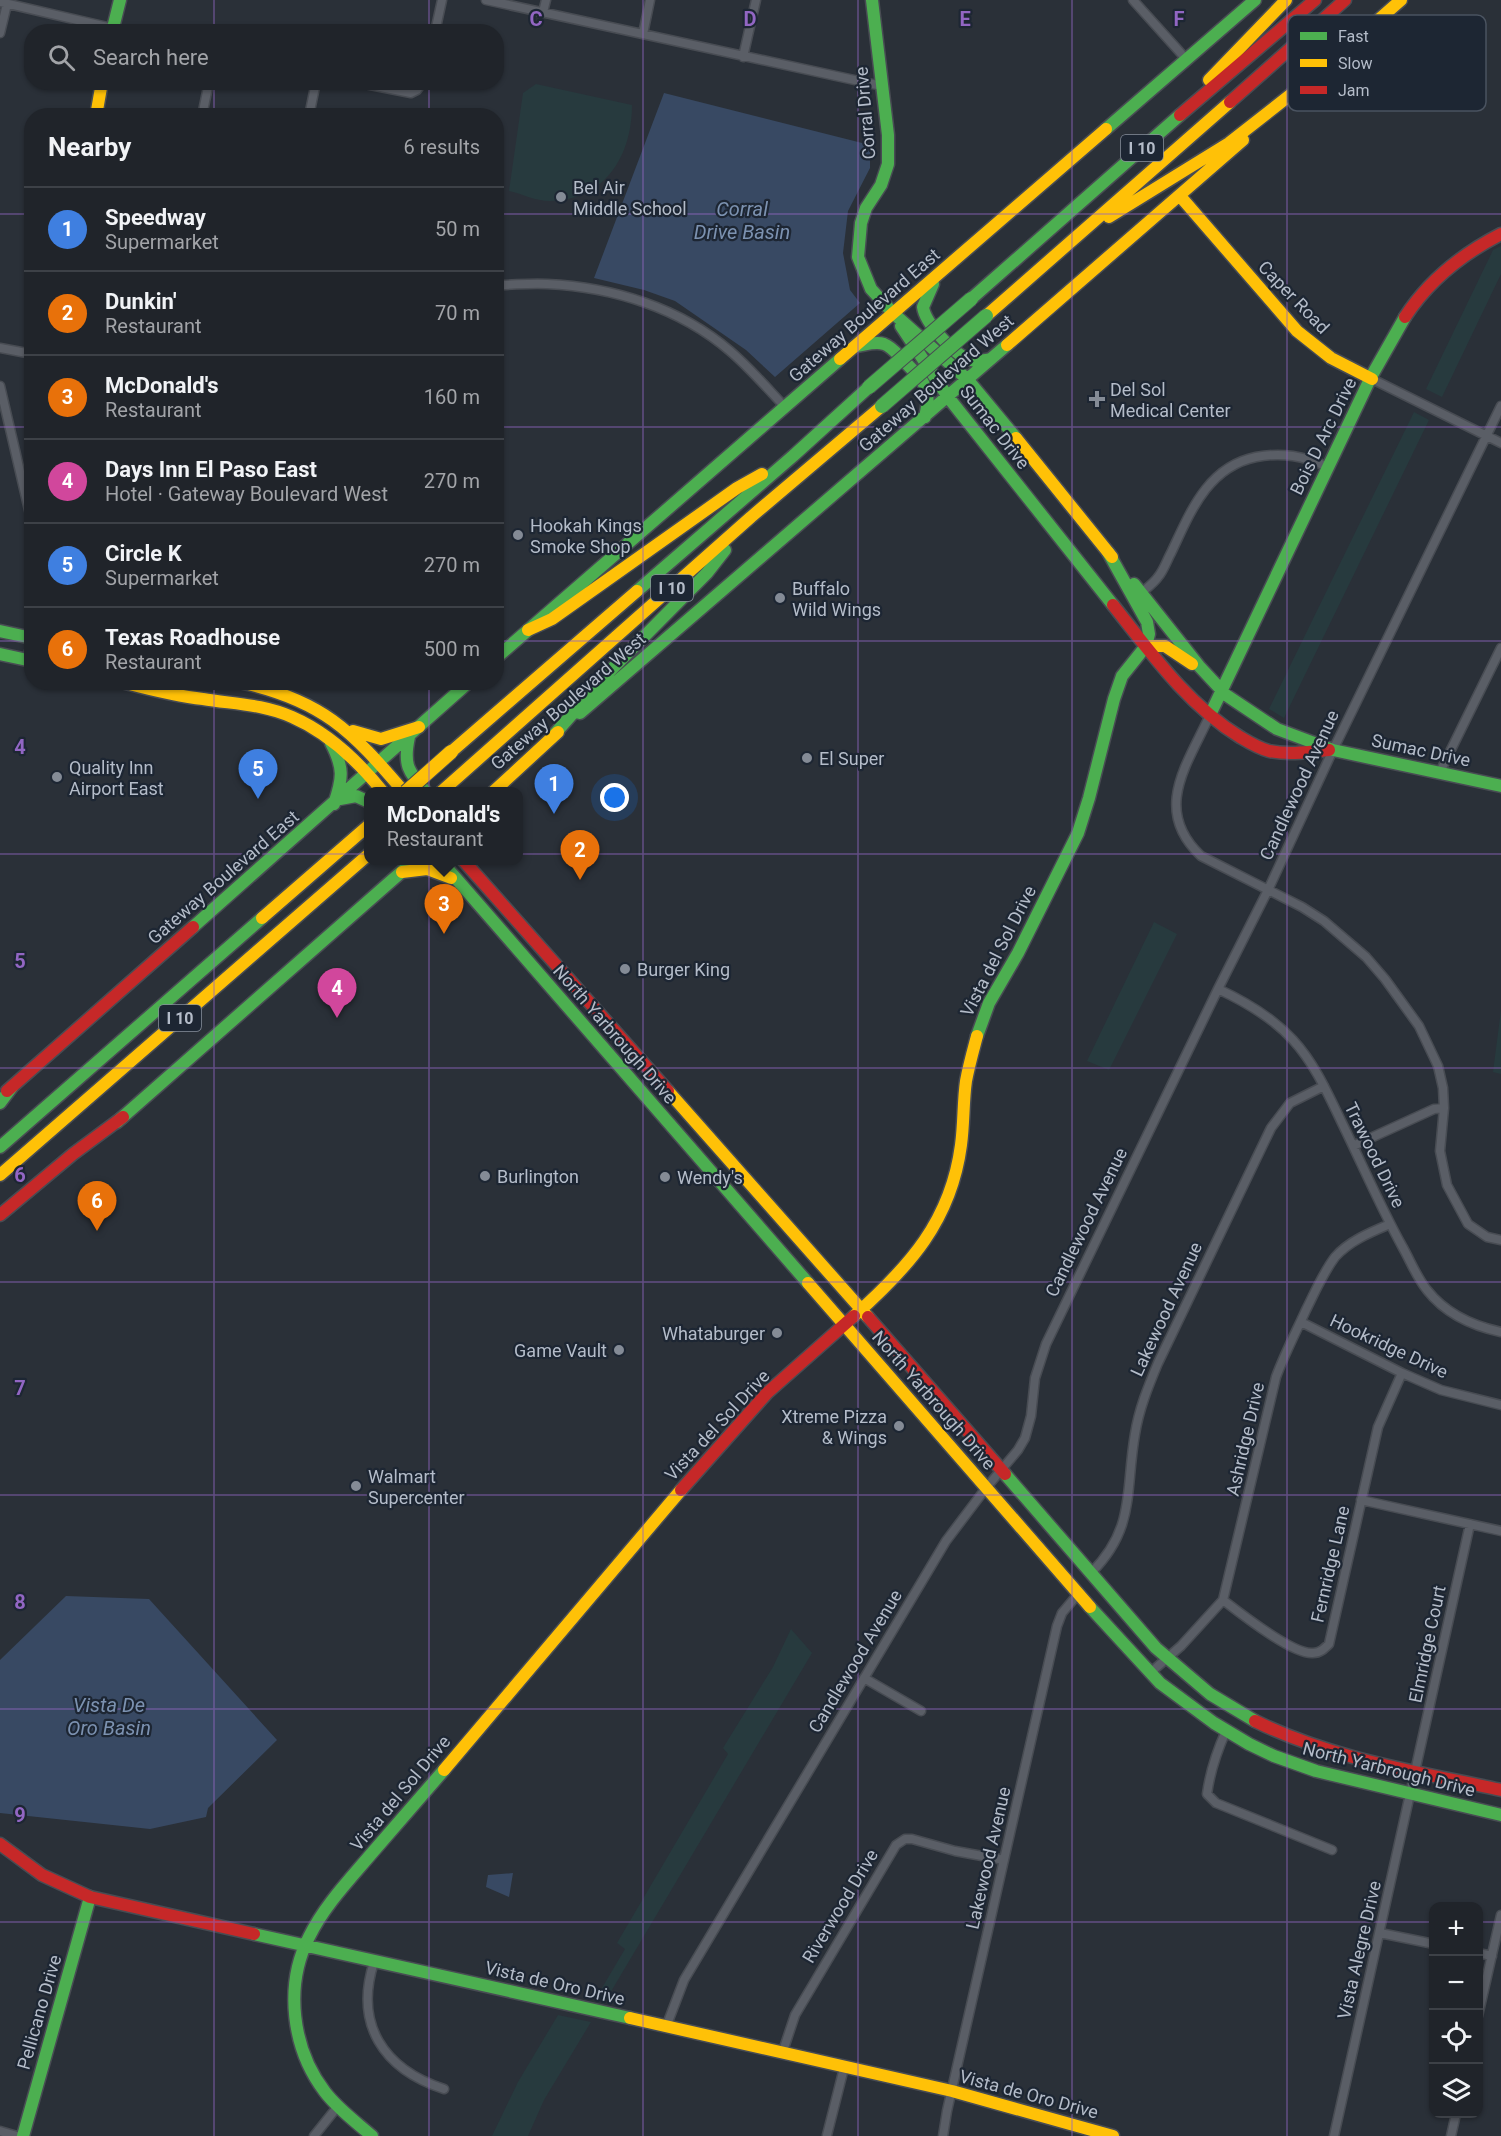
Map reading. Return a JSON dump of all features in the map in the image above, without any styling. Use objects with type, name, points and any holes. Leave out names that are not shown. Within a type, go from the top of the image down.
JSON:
[{"type":"main road","points":[[114,24],[120,0]]},
{"type":"main road","name":"Corral Drive","points":[[872,0],[888,135],[888,164],[881,185],[866,208],[861,223],[858,257],[871,289],[893,313]]},
{"type":"main road","name":"Gateway Boulevard East","points":[[504,651],[702,476],[1256,0]]},
{"type":"main road","points":[[1155,136],[1286,0]]},
{"type":"main road","name":"I 10","points":[[1297,15],[1315,0]]},
{"type":"main road","name":"I 10","points":[[1328,15],[1345,0]]},
{"type":"main road","name":"Gateway Boulevard West","points":[[1384,15],[1401,0]]},
{"type":"main road","name":"I 10","points":[[411,787],[793,456],[1155,136],[1288,23]]},
{"type":"main road","name":"I 10","points":[[447,787],[751,517],[986,316],[1288,50]]},
{"type":"main road","points":[[97,108],[101,90]]},
{"type":"main road","points":[[1070,240],[1229,143],[1288,95]]},
{"type":"main road","name":"Gateway Boulevard West","points":[[498,787],[552,737],[948,398],[1288,99]]},
{"type":"main road","name":"Caper Road","points":[[1180,196],[1297,331],[1331,358],[1372,379]]},
{"type":"main road","name":"Bois D Arc Drive","points":[[1210,715],[1328,467],[1406,315],[1435,278],[1467,252],[1501,234]]},
{"type":"main road","points":[[936,277],[925,298],[923,310],[927,321],[958,354],[978,361],[991,359]]},
{"type":"main road","name":"Sumac Drive","points":[[893,313],[968,380],[1209,677],[1238,705],[1277,729],[1333,750],[1501,786]]},
{"type":"main road","name":"Sumac Drive","points":[[893,313],[948,398],[1146,646],[1197,705],[1221,725],[1246,741],[1270,751],[1295,753],[1333,750]]},
{"type":"main road","points":[[856,346],[884,344],[923,379],[929,393],[929,405],[924,418]]},
{"type":"main road","points":[[528,630],[552,619],[737,488],[793,456]]},
{"type":"main road","points":[[552,737],[610,671],[706,573],[751,517]]},
{"type":"main road","points":[[1108,552],[1147,622],[1149,634],[1146,646]]},
{"type":"main road","points":[[0,631],[24,636]]},
{"type":"main road","points":[[1146,646],[1156,643],[1164,645],[1209,677]]},
{"type":"main road","name":"Vista del Sol Drive","points":[[372,2136],[338,2106],[314,2076],[304,2057],[296,2029],[294,1999],[304,1946],[321,1918],[360,1868],[729,1434],[768,1394],[891,1283],[918,1252],[948,1198],[961,1146],[969,1062],[979,1028],[1078,833],[1088,806],[1117,688],[1131,663],[1146,646]]},
{"type":"main road","points":[[0,654],[24,659]]},
{"type":"main road","points":[[160,690],[194,698],[268,708],[293,716],[327,736],[353,757],[379,787]]},
{"type":"main road","points":[[270,690],[305,701],[348,729],[401,787]]},
{"type":"main road","name":"Gateway Boulevard East","points":[[0,1097],[460,690]]},
{"type":"main road","points":[[348,729],[381,739],[414,732],[404,763],[422,787]]},
{"type":"main road","points":[[327,736],[341,760],[342,771],[337,801],[356,796],[364,800]]},
{"type":"main road","name":"I 10","points":[[0,1147],[364,830]]},
{"type":"main road","name":"I 10","points":[[0,1174],[364,859]]},
{"type":"main road","name":"North Yarbrough Drive","points":[[443,865],[1078,1594],[1150,1673],[1190,1706],[1226,1731],[1295,1765],[1501,1815]]},
{"type":"main road","name":"North Yarbrough Drive","points":[[469,865],[1168,1659],[1219,1701],[1265,1727],[1324,1749],[1501,1790]]},
{"type":"main road","points":[[0,1223],[401,870],[431,869],[456,880]]},
{"type":"main road","points":[[618,1066],[633,1052]]},
{"type":"main road","points":[[0,1103],[12,1087]]},
{"type":"main road","points":[[0,1215],[73,1154],[123,1117]]},
{"type":"main road","name":"Vista de Oro Drive","points":[[0,1844],[34,1872],[90,1897],[952,2091],[1094,2133],[1113,2136]]},
{"type":"main road","name":"Pellicano Drive","points":[[23,2136],[90,1897]]},
{"type":"street","points":[[437,24],[442,0]]},
{"type":"street","points":[[486,0],[882,86]]},
{"type":"street","points":[[543,12],[546,0]]},
{"type":"street","points":[[643,34],[650,0]]},
{"type":"street","points":[[743,57],[756,0]]},
{"type":"street","points":[[1133,0],[1187,60]]},
{"type":"street","points":[[0,33],[3,3],[89,24]]},
{"type":"street","points":[[204,108],[207,90]]},
{"type":"street","points":[[311,108],[314,90]]},
{"type":"street","points":[[389,90],[411,93],[417,90]]},
{"type":"street","points":[[504,285],[544,284],[584,287],[653,306],[687,322],[729,351],[785,407]]},
{"type":"street","points":[[0,348],[24,352]]},
{"type":"street","name":"Caper Road","points":[[1372,379],[1501,443]]},
{"type":"street","points":[[0,386],[24,489]]},
{"type":"street","name":"Candlewood Avenue","points":[[666,2027],[684,1980],[946,1541],[1025,1438],[1031,1416],[1035,1378],[1046,1344],[1501,406]]},
{"type":"street","points":[[1141,593],[1158,578],[1195,502],[1207,485],[1225,471],[1252,458],[1269,455],[1299,456],[1328,467]]},
{"type":"street","points":[[1440,772],[1501,648]]},
{"type":"street","points":[[242,703],[243,690]]},
{"type":"street","points":[[1210,715],[1178,784],[1175,802],[1176,819],[1190,847],[1201,856],[1324,921],[1366,957],[1385,979],[1419,1026],[1438,1066],[1443,1088],[1444,1108],[1440,1151],[1448,1185],[1468,1224],[1487,1237],[1501,1240]]},
{"type":"street","name":"Trawood Drive","points":[[1218,989],[1238,998],[1274,1022],[1307,1057],[1324,1086],[1390,1224],[1427,1290],[1459,1317],[1482,1328],[1501,1332]]},
{"type":"street","name":"Lakewood Avenue","points":[[1091,1573],[1112,1549],[1124,1522],[1128,1506],[1135,1431],[1145,1393],[1158,1363],[1271,1128],[1290,1103],[1324,1086]]},
{"type":"street","points":[[1353,1146],[1434,1109],[1444,1108]]},
{"type":"street","name":"Ashridge Drive","points":[[1150,1673],[1168,1659],[1223,1600],[1272,1393],[1286,1351],[1322,1277],[1336,1256],[1362,1237],[1390,1224]]},
{"type":"street","name":"Hookridge Drive","points":[[1301,1322],[1441,1390],[1501,1405]]},
{"type":"street","name":"Fernridge Lane","points":[[1223,1600],[1263,1630],[1294,1648],[1309,1653],[1323,1650],[1329,1644],[1378,1427],[1402,1373]]},
{"type":"street","points":[[1361,1500],[1501,1531]]},
{"type":"street","name":"Elmridge Court","points":[[1416,1771],[1470,1524]]},
{"type":"street","name":"Lakewood Avenue","points":[[943,2136],[1057,1626],[1062,1613],[1078,1594]]},
{"type":"street","points":[[864,1678],[921,1711]]},
{"type":"street","points":[[1226,1731],[1211,1772],[1207,1794],[1210,1799],[1332,1850]]},
{"type":"street","name":"Vista Alegre Drive","points":[[1334,2136],[1416,1771]]},
{"type":"street","name":"Riverwood Drive","points":[[782,2054],[795,2015],[896,1845],[905,1839],[912,1839],[964,1853],[1004,1860]]},
{"type":"street","points":[[1480,2010],[1501,1915]]},
{"type":"street","points":[[1380,1933],[1429,1943]]},
{"type":"street","points":[[1483,1954],[1492,1956]]},
{"type":"street","points":[[374,1962],[369,1977],[366,2000],[369,2020],[375,2034],[388,2055],[399,2065],[416,2078],[444,2089]]},
{"type":"street","points":[[827,2135],[844,2068]]},
{"type":"street","points":[[314,2136],[338,2106]]},
{"type":"street","points":[[1451,2136],[1455,2118]]},
{"type":"street","points":[[0,2131],[17,2136]]},
{"type":"green space","points":[[536,84],[632,105],[631,124],[621,158],[600,184],[586,193],[569,199],[545,201],[509,191],[523,93]]},
{"type":"green space","points":[[1501,246],[1501,274],[1442,397],[1426,389],[1493,250]]},
{"type":"green space","points":[[1414,412],[1429,420],[1284,718],[1269,709]]},
{"type":"green space","points":[[1154,922],[1177,934],[1109,1070],[1087,1061]]},
{"type":"green space","points":[[1501,1010],[1501,1074],[1493,1072]]},
{"type":"green space","points":[[791,1629],[812,1653],[606,2000],[596,1998],[625,1949],[617,1943],[728,1754],[723,1748],[773,1667]]},
{"type":"green space","points":[[558,2015],[591,2022],[544,2100],[528,2136],[492,2136],[518,2082]]},
{"type":"water","name":"Corral Drive Basin","points":[[664,93],[870,145],[870,168],[848,211],[843,253],[850,290],[860,303],[775,377],[746,350],[675,301],[644,290],[594,278]]},
{"type":"water","name":"Vista De Oro Basin","points":[[66,1596],[149,1599],[277,1740],[208,1808],[206,1817],[150,1829],[0,1813],[0,1660]]},
{"type":"water","points":[[513,1873],[509,1897],[486,1887],[488,1875]]},
{"type":"traffic: fast","points":[[114,24],[120,0]]},
{"type":"traffic: fast","points":[[872,0],[888,135],[888,164],[881,185],[866,208],[861,223],[858,257],[871,289],[893,313],[968,380],[1016,438]]},
{"type":"traffic: fast","points":[[1106,129],[1255,0]]},
{"type":"traffic: fast","points":[[971,299],[1180,115]]},
{"type":"traffic: fast","points":[[933,284],[923,307],[935,330],[949,346],[964,357],[976,361],[991,359]]},
{"type":"traffic: fast","points":[[869,387],[971,299]]},
{"type":"traffic: fast","points":[[882,406],[986,316]]},
{"type":"traffic: fast","points":[[1210,715],[1371,377],[1405,317]]},
{"type":"traffic: fast","points":[[901,326],[948,397],[1113,605]]},
{"type":"traffic: fast","points":[[856,346],[884,344],[890,347],[916,373],[927,391],[925,417]]},
{"type":"traffic: fast","points":[[580,713],[1007,345]]},
{"type":"traffic: fast","points":[[504,651],[840,359]]},
{"type":"traffic: fast","points":[[637,591],[869,387]]},
{"type":"traffic: fast","points":[[552,737],[610,671],[707,573],[725,550]]},
{"type":"traffic: fast","points":[[977,1036],[989,1003],[1018,953],[1078,833],[1122,676],[1146,646],[1149,634],[1147,622],[1108,552]]},
{"type":"traffic: fast","points":[[1134,584],[1199,666],[1226,695],[1277,729],[1333,750],[1501,786]]},
{"type":"traffic: fast","points":[[0,631],[24,636]]},
{"type":"traffic: fast","points":[[0,654],[24,659]]},
{"type":"traffic: fast","points":[[193,927],[460,690]]},
{"type":"traffic: fast","points":[[409,737],[407,761],[411,773],[422,787]]},
{"type":"traffic: fast","points":[[331,743],[341,773],[334,804]]},
{"type":"traffic: fast","points":[[340,799],[356,796],[364,800]]},
{"type":"traffic: fast","points":[[117,1122],[409,865]]},
{"type":"traffic: fast","points":[[444,865],[808,1283]]},
{"type":"traffic: fast","points":[[0,1147],[262,918]]},
{"type":"traffic: fast","points":[[0,1103],[12,1087]]},
{"type":"traffic: fast","points":[[1005,1474],[1156,1648],[1210,1694],[1255,1721]]},
{"type":"traffic: fast","points":[[1090,1607],[1160,1683],[1214,1723],[1249,1744],[1316,1771],[1501,1815]]},
{"type":"traffic: fast","points":[[372,2136],[330,2098],[305,2057],[295,2017],[296,1976],[309,1937],[330,1904],[444,1770]]},
{"type":"traffic: fast","points":[[23,2136],[90,1897]]},
{"type":"traffic: fast","points":[[254,1934],[630,2018]]},
{"type":"traffic: slow","points":[[1209,80],[1286,0]]},
{"type":"traffic: slow","points":[[1384,15],[1401,0]]},
{"type":"traffic: slow","points":[[97,108],[101,90]]},
{"type":"traffic: slow","points":[[1109,217],[1229,143],[1288,97]]},
{"type":"traffic: slow","points":[[986,316],[1230,102]]},
{"type":"traffic: slow","points":[[840,359],[1106,129]]},
{"type":"traffic: slow","points":[[1007,345],[1243,140]]},
{"type":"traffic: slow","points":[[1180,196],[1297,331],[1331,358],[1372,379]]},
{"type":"traffic: slow","points":[[447,787],[751,517],[882,406]]},
{"type":"traffic: slow","points":[[1016,438],[1112,557]]},
{"type":"traffic: slow","points":[[528,630],[552,619],[737,488],[762,474]]},
{"type":"traffic: slow","points":[[451,752],[637,591]]},
{"type":"traffic: slow","points":[[1146,646],[1165,646],[1192,664]]},
{"type":"traffic: slow","points":[[154,690],[259,707],[292,717],[318,731],[342,749],[379,787]]},
{"type":"traffic: slow","points":[[271,690],[314,708],[333,720],[368,751],[400,787]]},
{"type":"traffic: slow","points":[[353,731],[381,739],[419,727]]},
{"type":"traffic: slow","points":[[498,787],[558,732]]},
{"type":"traffic: slow","points":[[412,787],[451,752]]},
{"type":"traffic: slow","points":[[262,918],[364,829]]},
{"type":"traffic: slow","points":[[0,1175],[364,858]]},
{"type":"traffic: slow","points":[[402,872],[427,869],[451,878]]},
{"type":"traffic: slow","points":[[854,1316],[893,1279],[909,1260],[924,1241],[948,1197],[961,1145],[966,1081],[977,1036]]},
{"type":"traffic: slow","points":[[668,1091],[868,1317]]},
{"type":"traffic: slow","points":[[808,1283],[1090,1607]]},
{"type":"traffic: slow","points":[[444,1770],[681,1490]]},
{"type":"traffic: slow","points":[[630,2018],[952,2091],[1113,2136]]},
{"type":"traffic: jam","points":[[1297,15],[1315,0]]},
{"type":"traffic: jam","points":[[1328,15],[1345,0]]},
{"type":"traffic: jam","points":[[1180,115],[1288,23]]},
{"type":"traffic: jam","points":[[1230,102],[1288,51]]},
{"type":"traffic: jam","points":[[1405,317],[1425,291],[1447,269],[1473,250],[1501,234]]},
{"type":"traffic: jam","points":[[1113,605],[1187,694],[1221,724],[1240,737],[1269,751],[1299,753],[1329,750]]},
{"type":"traffic: jam","points":[[467,865],[668,1091]]},
{"type":"traffic: jam","points":[[7,1091],[193,927]]},
{"type":"traffic: jam","points":[[0,1215],[73,1154],[123,1117]]},
{"type":"traffic: jam","points":[[681,1490],[767,1393],[854,1316]]},
{"type":"traffic: jam","points":[[868,1317],[1005,1474]]},
{"type":"traffic: jam","points":[[1255,1721],[1284,1734],[1345,1755],[1501,1790]]},
{"type":"traffic: jam","points":[[0,1844],[42,1875],[90,1897],[254,1934]]},
{"type":"place","name":"Bel Air Middle School","points":[[561,197]]},
{"type":"place","name":"Del Sol Medical Center","points":[[1097,399]]},
{"type":"place","name":"Hookah Kings Smoke Shop","points":[[518,535]]},
{"type":"place","name":"Buffalo Wild Wings","points":[[780,598]]},
{"type":"place","name":"El Super","points":[[807,758]]},
{"type":"place","name":"Quality Inn Airport East","points":[[57,777]]},
{"type":"place","name":"Circle K","points":[[258,799]]},
{"type":"place","name":"Speedway","points":[[554,814]]},
{"type":"place","name":"Dunkin'","points":[[580,880]]},
{"type":"place","name":"McDonald's","points":[[444,934]]},
{"type":"place","name":"Burger King","points":[[625,969]]},
{"type":"place","name":"Days Inn El Paso East","points":[[337,1018]]},
{"type":"place","name":"Burlington","points":[[485,1176]]},
{"type":"place","name":"Wendy's","points":[[665,1177]]},
{"type":"place","name":"Texas Roadhouse","points":[[97,1231]]},
{"type":"place","name":"Whataburger","points":[[777,1333]]},
{"type":"place","name":"Game Vault","points":[[619,1350]]},
{"type":"place","name":"Xtreme Pizza & Wings","points":[[899,1426]]},
{"type":"place","name":"Walmart Supercenter","points":[[356,1486]]}]
